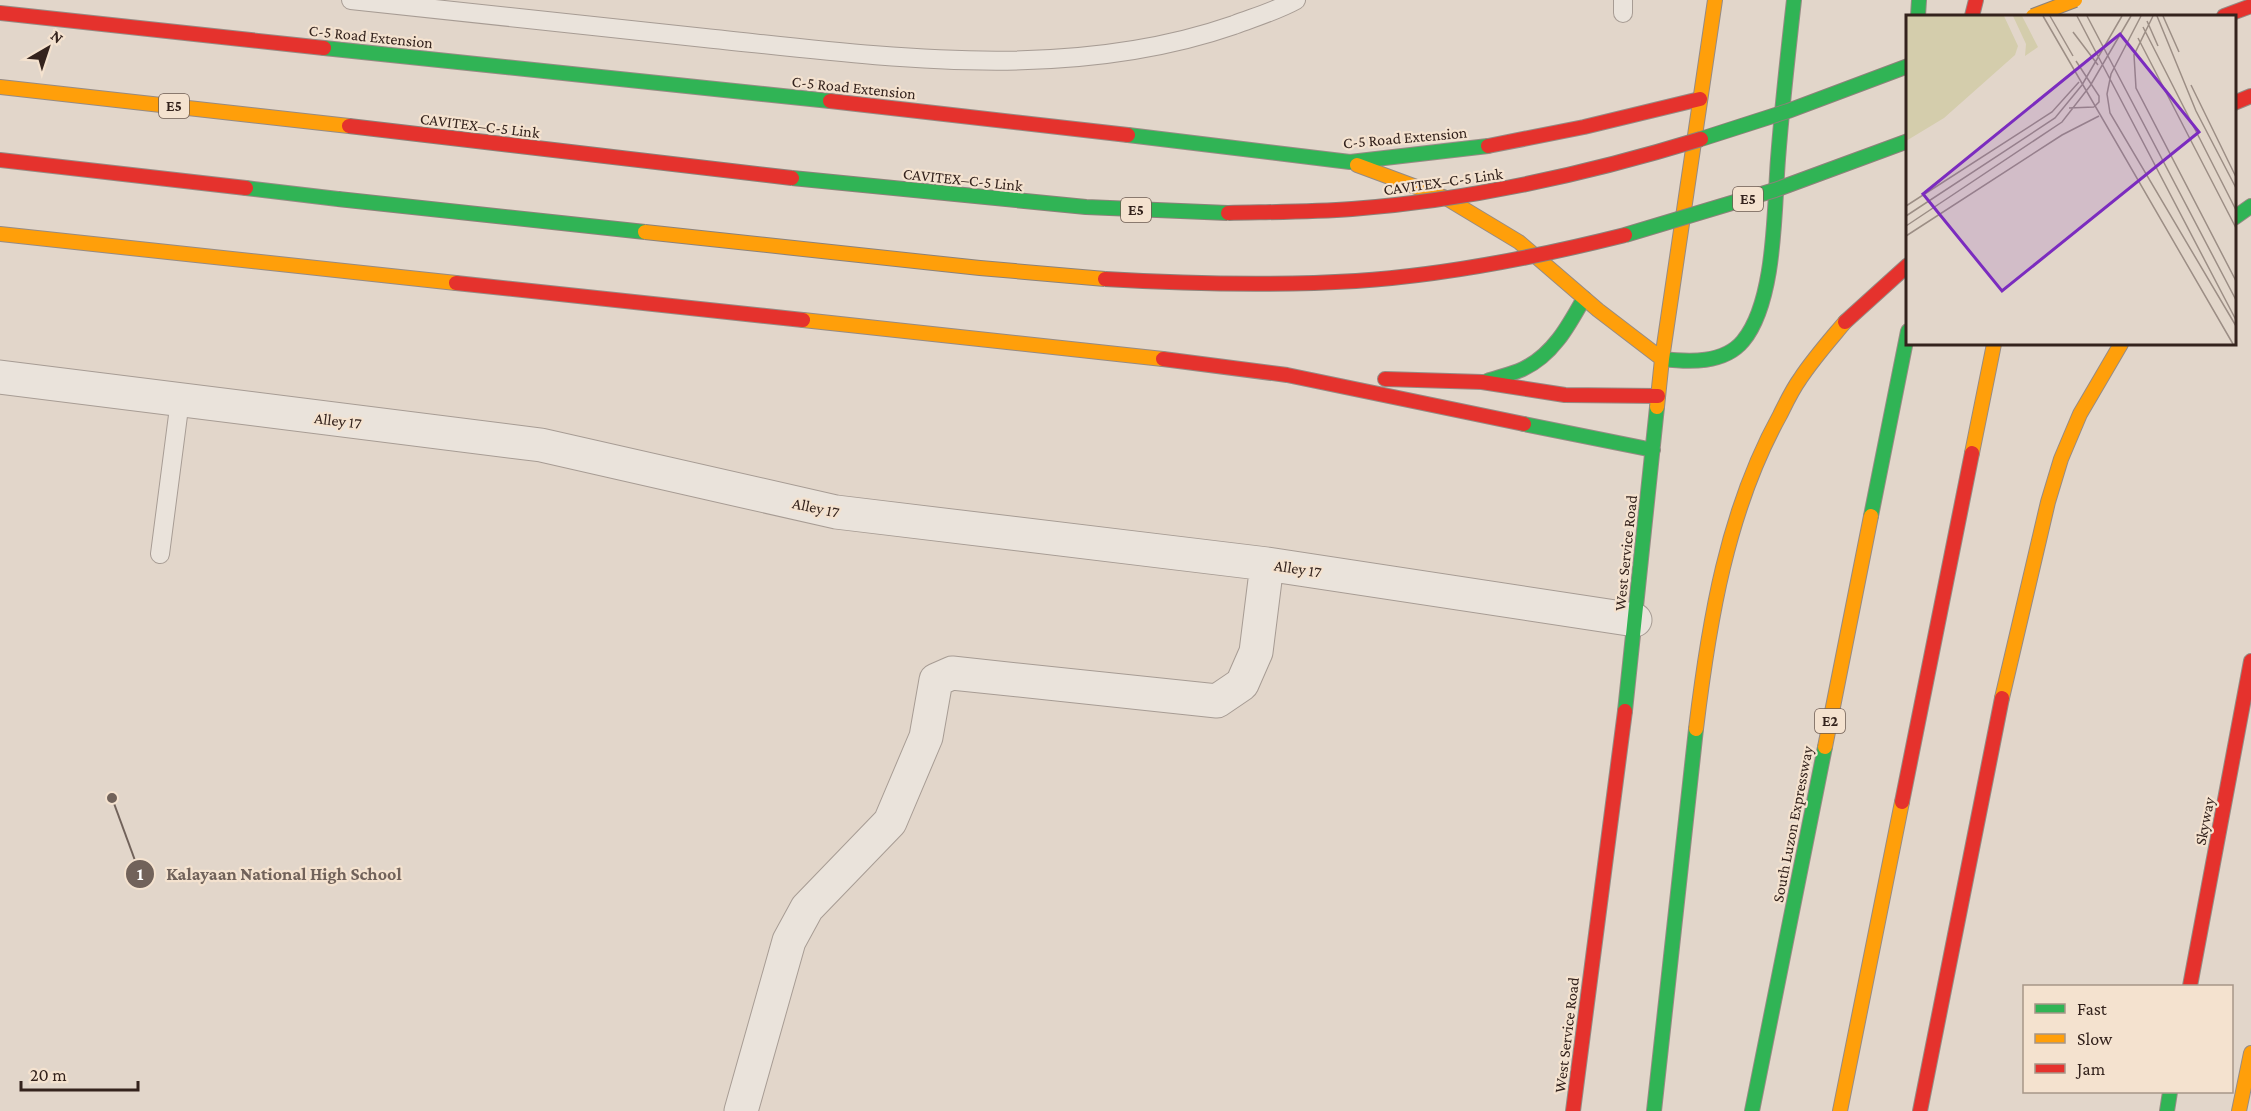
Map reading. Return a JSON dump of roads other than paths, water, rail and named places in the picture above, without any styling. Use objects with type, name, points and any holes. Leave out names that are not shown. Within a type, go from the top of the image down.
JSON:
[{"type":"main road","name":"West Service Road","points":[[1573,1111],[1635,620],[1662,359],[1715,0]]},
{"type":"main road","points":[[1350,162],[1446,198],[1519,242],[1584,298],[1662,359],[1699,361],[1718,358],[1732,351],[1744,340],[1754,324],[1760,305],[1768,260],[1794,0]]},
{"type":"main road","points":[[1918,15],[1920,0]]},
{"type":"main road","points":[[1972,15],[1976,0]]},
{"type":"main road","points":[[2059,15],[2062,0]]},
{"type":"main road","points":[[2036,15],[2075,0]]},
{"type":"main road","points":[[2227,15],[2251,6]]},
{"type":"main road","name":"C-5 Road Extension","points":[[0,13],[983,117],[1350,162],[1486,146],[1584,127],[1700,99]]},
{"type":"main road","name":"CAVITEX–C-5 Link","points":[[0,87],[990,199],[1157,211],[1335,210],[1416,203],[1546,182],[1707,139],[1827,98],[1906,67]]},
{"type":"main road","points":[[2236,103],[2251,96]]},
{"type":"main road","name":"E5","points":[[0,160],[967,267],[1188,283],[1270,284],[1348,281],[1417,274],[1586,246],[1756,196],[1906,142]]},
{"type":"main road","points":[[2236,217],[2251,206]]},
{"type":"main road","points":[[0,234],[1114,353],[1287,375],[1653,450]]},
{"type":"main road","points":[[1654,1111],[1668,999],[1699,693],[1709,625],[1731,530],[1744,490],[1768,433],[1783,405],[1831,338],[1856,310],[1906,267]]},
{"type":"main road","points":[[1482,382],[1525,369],[1547,352],[1567,328],[1584,298]]},
{"type":"main road","name":"South Luzon Expressway","points":[[1752,1111],[1906,341]]},
{"type":"main road","points":[[1840,1111],[1994,345]]},
{"type":"main road","points":[[1920,1111],[2011,655],[2048,502],[2061,459],[2080,414],[2120,345]]},
{"type":"main road","points":[[1287,375],[1482,382],[1565,395],[1658,396]]},
{"type":"main road","name":"Skyway","points":[[2190,985],[2251,661]]},
{"type":"main road","points":[[2239,1111],[2251,1053]]},
{"type":"main road","points":[[2167,1111],[2170,1093]]},
{"type":"street","name":"Alley 17","points":[[0,377],[541,445],[836,512],[1267,564],[1635,620]]},
{"type":"street","points":[[741,1111],[789,941],[807,908],[890,822],[926,737],[936,680],[952,673],[1217,701],[1242,684],[1256,652],[1267,564]]},
{"type":"lane","points":[[351,0],[880,56],[1026,61],[1078,58],[1199,37],[1282,8],[1296,0]]},
{"type":"lane","points":[[160,554],[180,400]]},
{"type":"place","name":"Kalayaan National High School","points":[[112,798]]}]
